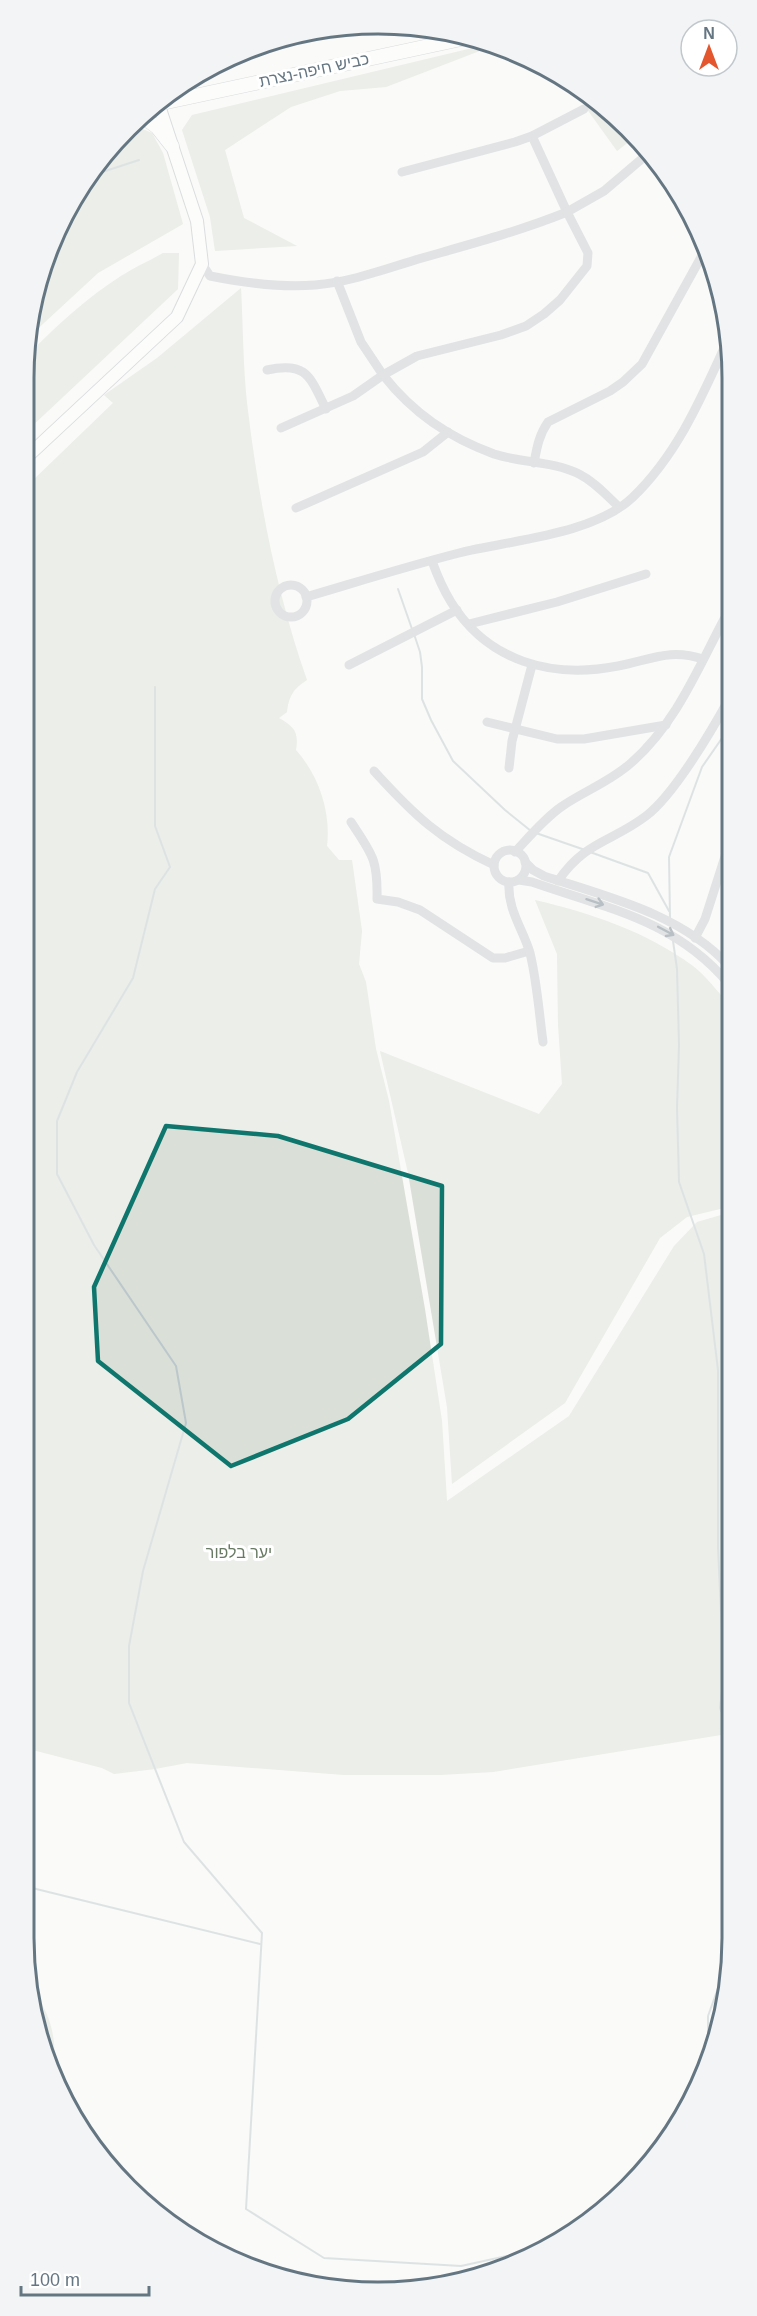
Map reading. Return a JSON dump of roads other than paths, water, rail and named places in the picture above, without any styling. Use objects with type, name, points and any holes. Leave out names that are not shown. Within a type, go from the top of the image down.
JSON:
[{"type":"highway","name":"כביש חיפה-נצרת","points":[[176,101],[449,42]]},
{"type":"highway","points":[[150,122],[158,127],[172,146]]},
{"type":"main road","points":[[34,450],[177,317],[202,264],[197,221],[163,111]]},
{"type":"street","points":[[402,172],[532,136],[584,109]]},
{"type":"street","points":[[281,428],[353,396],[402,362],[526,326],[544,315],[560,300],[587,266],[588,254],[532,136]]},
{"type":"street","points":[[202,264],[210,276],[258,285],[293,286],[337,281],[540,223],[567,212],[604,190],[642,158]]},
{"type":"street","points":[[534,463],[540,436],[548,422],[610,391],[642,364],[700,258]]},
{"type":"street","points":[[337,281],[361,342],[383,375],[418,414],[448,432],[494,454],[556,466],[579,474],[618,507]]},
{"type":"street","points":[[306,597],[495,544],[566,530],[591,522],[630,500],[664,462],[690,423],[722,353]]},
{"type":"street","points":[[267,370],[283,366],[298,369],[313,383],[326,409]]},
{"type":"street","points":[[296,508],[423,452],[448,432]]},
{"type":"street","points":[[432,561],[442,586],[469,624],[489,643],[512,657],[532,665],[576,671],[620,666],[680,653],[703,660]]},
{"type":"street","points":[[469,624],[557,602],[646,574]]},
{"type":"street","points":[[349,665],[457,610]]},
{"type":"street","points":[[515,852],[561,807],[608,781],[631,763],[666,725],[688,690],[722,623]]},
{"type":"street","points":[[509,768],[532,665]]},
{"type":"street","points":[[558,880],[578,855],[648,814],[675,783],[722,710]]},
{"type":"street","points":[[487,722],[557,739],[584,739],[666,725]]},
{"type":"street","points":[[374,771],[428,826],[462,850],[494,865]]},
{"type":"street","points":[[351,822],[376,863],[377,899],[398,902],[420,910],[493,958],[505,958],[529,951]]},
{"type":"street","points":[[648,917],[532,882],[519,880],[509,882],[496,874],[494,865],[502,852],[515,852],[522,856],[533,870],[648,917],[685,937],[722,975]]},
{"type":"street","points":[[519,880],[525,871],[525,862]]},
{"type":"street","points":[[695,938],[708,911],[722,866]]},
{"type":"street","points":[[509,882],[509,901],[529,951],[534,971],[543,1042]]},
{"type":"street","points":[[685,937],[695,938],[722,959]]},
{"type":"waterway","points":[[104,171],[139,160]]},
{"type":"waterway","points":[[398,589],[412,629]]},
{"type":"waterway","points":[[414,634],[422,667],[422,699],[453,761],[531,831]]},
{"type":"waterway","points":[[155,687],[155,826],[170,867],[155,889],[133,978],[77,1072],[57,1121],[57,1174],[94,1245],[176,1366],[186,1423],[143,1571],[129,1646],[129,1703],[184,1842],[262,1933],[246,2209],[324,2258],[461,2266],[509,2255]]},
{"type":"waterway","points":[[670,918],[669,857],[702,767],[722,738]]},
{"type":"waterway","points":[[536,833],[585,850]]},
{"type":"waterway","points":[[590,852],[648,873],[669,911]]},
{"type":"waterway","points":[[673,941],[677,969],[679,1045],[677,1108],[679,1182],[704,1254],[718,1370],[718,1548],[722,1633]]},
{"type":"waterway","points":[[722,1692],[720,1708],[722,1713]]},
{"type":"waterway","points":[[34,1888],[260,1944]]},
{"type":"waterway","points":[[708,2036],[708,2016],[720,1983]]},
{"type":"park label","name":"יער בלפור","points":[[239,1552]]}]
